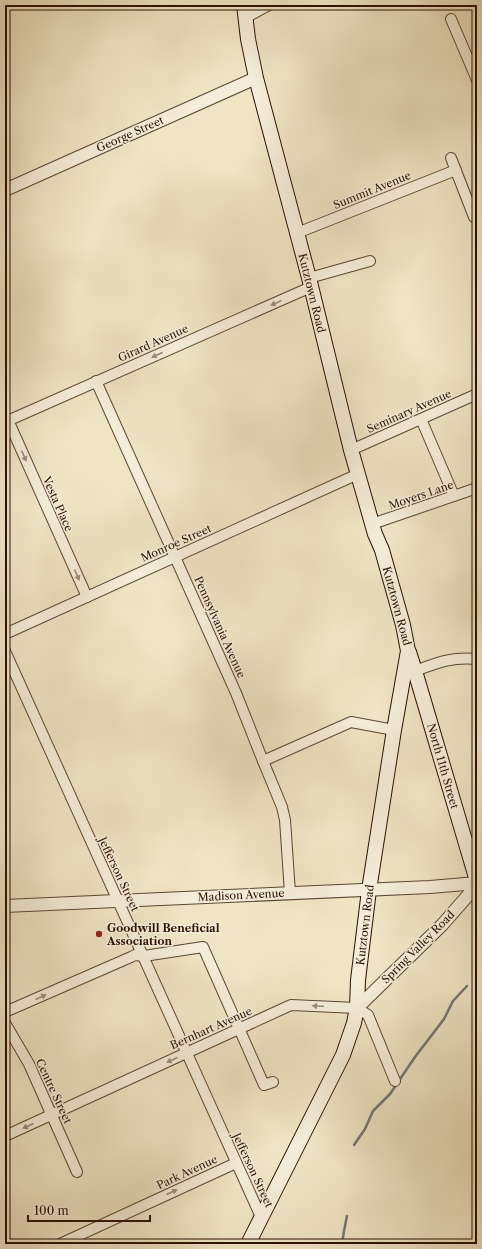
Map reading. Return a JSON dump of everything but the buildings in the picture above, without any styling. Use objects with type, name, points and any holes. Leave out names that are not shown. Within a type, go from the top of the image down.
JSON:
[{"type":"main road","name":"Kutztown Road","points":[[245,11],[248,39],[256,78],[310,283],[351,450],[372,524],[382,550],[403,625],[408,651],[369,890],[358,980],[357,1008],[354,1023],[343,1055],[248,1244]]},
{"type":"main road","name":"North 11th Street","points":[[408,651],[477,883]]},
{"type":"street","points":[[245,11],[269,5]]},
{"type":"street","points":[[451,19],[477,80]]},
{"type":"street","name":"George Street","points":[[5,190],[256,78]]},
{"type":"street","points":[[451,158],[474,217]]},
{"type":"street","name":"Summit Avenue","points":[[297,233],[456,170]]},
{"type":"street","name":"Girard Avenue","points":[[6,421],[310,283],[370,261]]},
{"type":"street","name":"Pennsylvania Avenue","points":[[96,381],[236,693],[282,808],[285,820],[290,893]]},
{"type":"street","name":"Seminary Avenue","points":[[351,450],[477,394]]},
{"type":"street","points":[[421,419],[454,496]]},
{"type":"street","name":"Vesta Place","points":[[6,421],[87,597]]},
{"type":"street","name":"Monroe Street","points":[[5,634],[358,474]]},
{"type":"street","name":"Moyers Lane","points":[[372,524],[477,488]]},
{"type":"street","name":"Jefferson Street","points":[[5,651],[261,1217]]},
{"type":"street","points":[[415,671],[445,660],[459,658],[477,659]]},
{"type":"street","points":[[262,761],[350,722],[394,730]]},
{"type":"street","name":"Madison Avenue","points":[[5,906],[369,890],[477,883]]},
{"type":"street","name":"Spring Valley Road","points":[[357,1008],[442,925],[477,883]]},
{"type":"street","points":[[5,1012],[135,955],[144,956],[203,947],[264,1085],[273,1082]]},
{"type":"street","name":"Bernhart Avenue","points":[[5,1136],[291,1005],[357,1008]]},
{"type":"street","points":[[357,1008],[368,1015],[395,1081]]},
{"type":"street","name":"Centre Street","points":[[5,1023],[28,1064],[77,1172]]},
{"type":"street","name":"Park Avenue","points":[[60,1244],[236,1163]]},
{"type":"street","points":[[5,1243],[9,1244]]},
{"type":"waterway","points":[[354,1145],[365,1129],[373,1111],[390,1094],[415,1057],[444,1019],[453,1001],[467,986]]},
{"type":"waterway","points":[[342,1244],[347,1216]]},
{"type":"place","name":"Goodwill Beneficial Association","points":[[99,934]]}]
